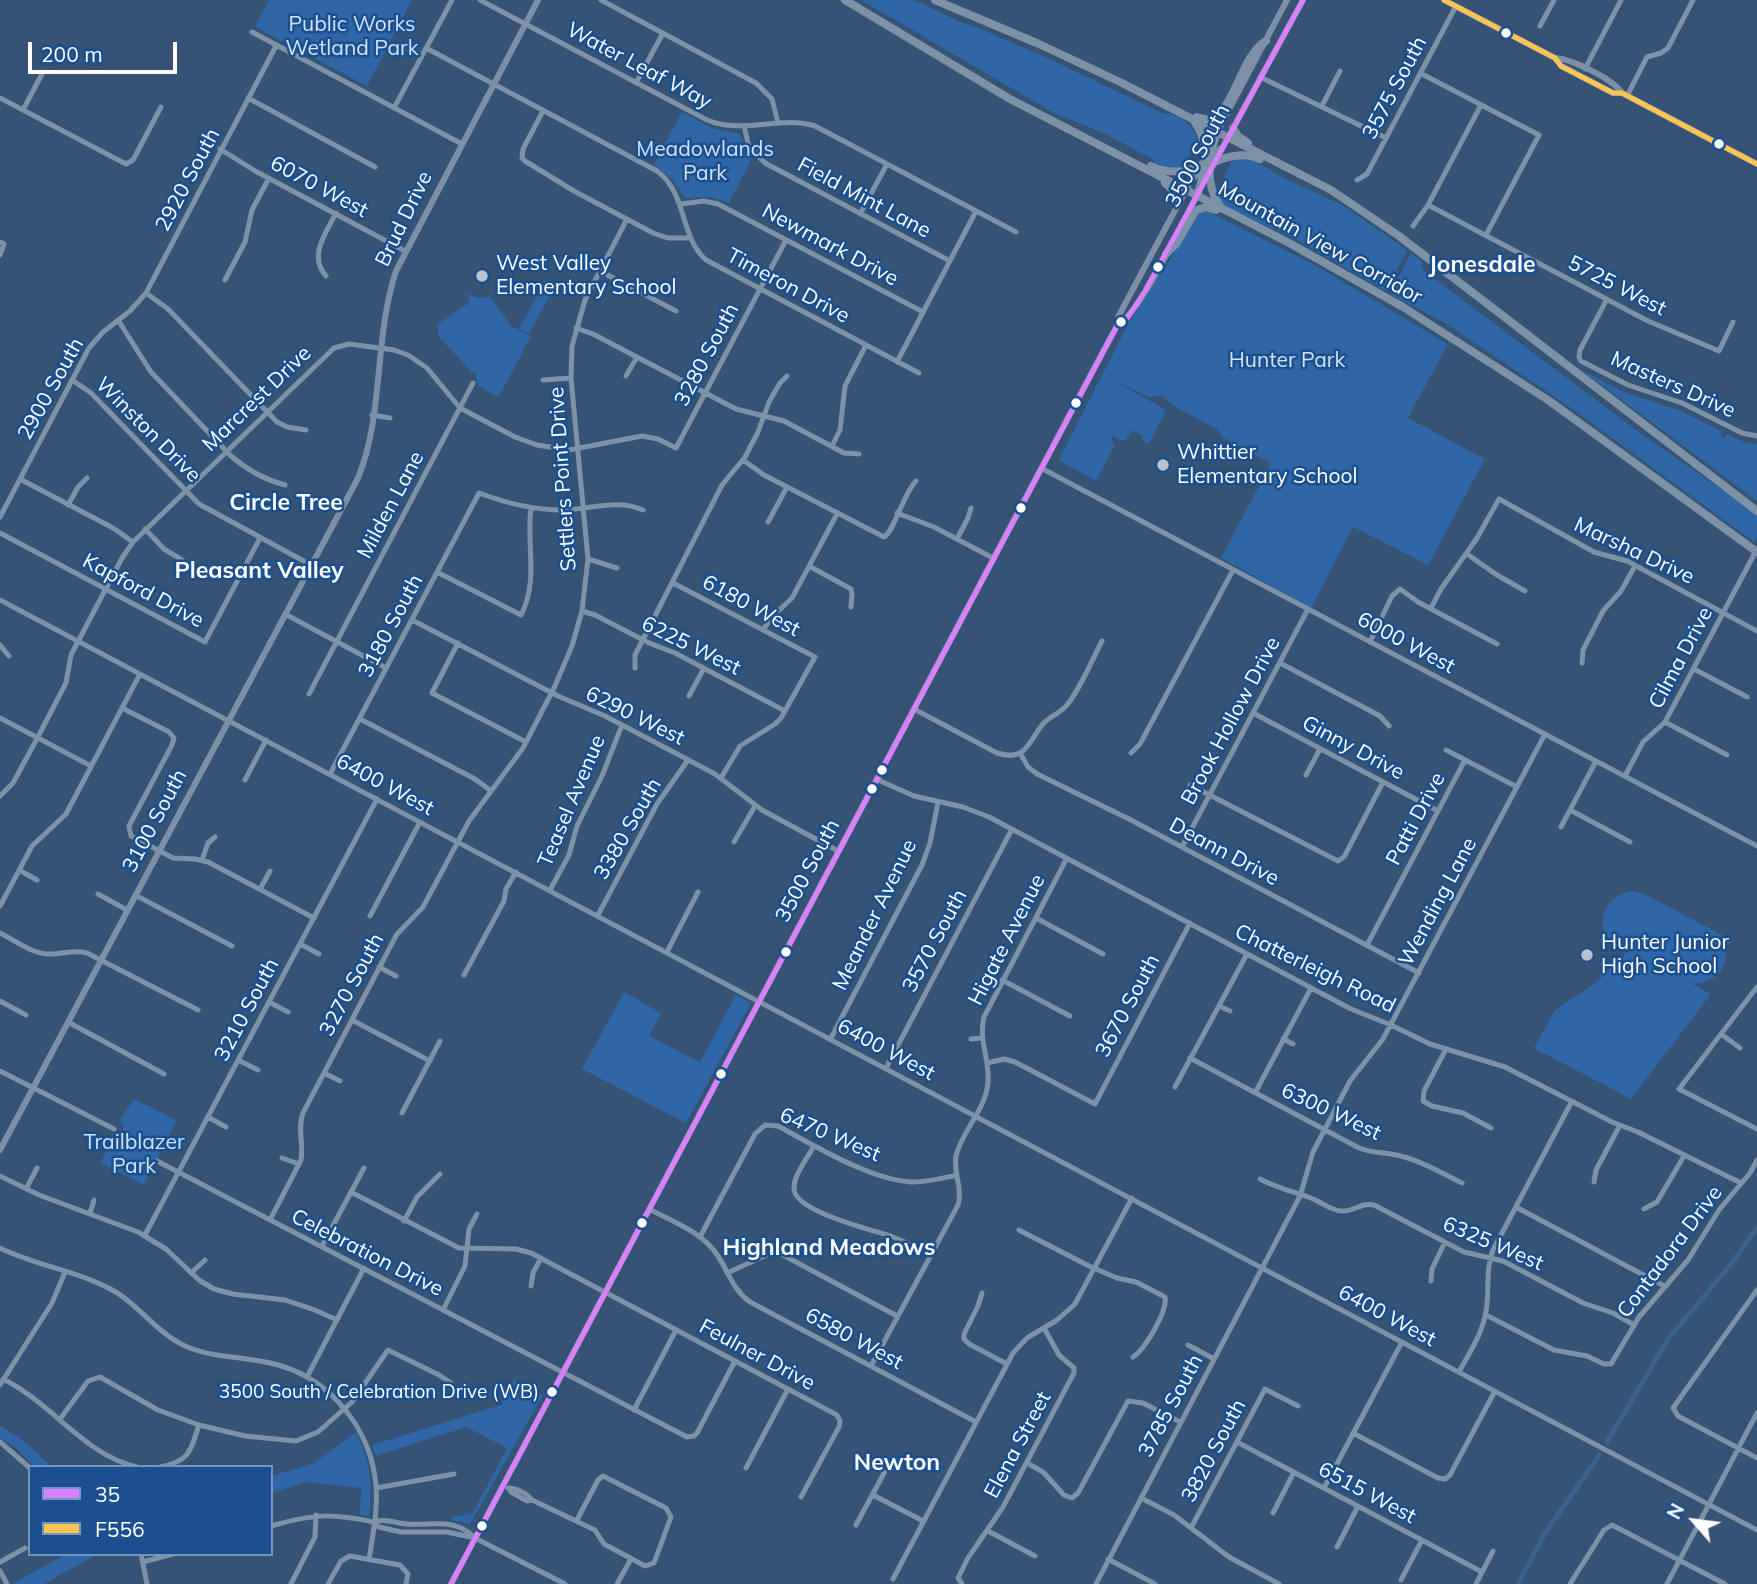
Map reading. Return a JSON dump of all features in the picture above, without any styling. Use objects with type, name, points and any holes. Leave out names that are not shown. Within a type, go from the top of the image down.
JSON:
[{"type":"highway","name":"Mountain View Corridor","points":[[845,0],[1051,121],[1291,244],[1403,307],[1580,423],[1757,550]]},
{"type":"highway","name":"Mountain View Corridor","points":[[935,0],[1120,82],[1338,195],[1406,242],[1757,510]]},
{"type":"highway","points":[[1120,82],[1140,88],[1202,119],[1212,120],[1220,114],[1253,52],[1266,41]]},
{"type":"highway","points":[[1191,118],[1202,134],[1211,190],[1223,209]]},
{"type":"highway","points":[[1051,121],[1076,138],[1167,184],[1175,192],[1179,202]]},
{"type":"highway","points":[[1233,128],[1242,139],[1320,180],[1338,195]]},
{"type":"highway","points":[[1197,195],[1217,132]]},
{"type":"highway","points":[[1075,133],[1098,138],[1162,170],[1180,172],[1234,156],[1250,155],[1306,182],[1321,185]]},
{"type":"highway","points":[[1193,177],[1221,149]]},
{"type":"highway","points":[[1166,254],[1177,244],[1194,212],[1206,207],[1291,244]]},
{"type":"main road","name":"Brud Drive","points":[[341,509],[363,464],[390,292],[405,251],[538,0]]},
{"type":"main road","name":"3500 South","points":[[1217,132],[1287,0]]},
{"type":"main road","name":"3500 South","points":[[1221,149],[1303,0]]},
{"type":"main road","points":[[1444,0],[1555,58],[1566,59],[1617,86],[1624,94],[1757,164]]},
{"type":"main road","points":[[1555,58],[1561,66],[1613,93],[1624,94]]},
{"type":"main road","name":"3500 South","points":[[451,1584],[475,1538],[507,1487],[562,1372],[1118,324],[1118,317],[1193,177]]},
{"type":"main road","name":"3500 South","points":[[1118,324],[1126,320],[1166,254],[1197,195]]},
{"type":"main road","name":"3100 South","points":[[0,1150],[341,509]]},
{"type":"street","points":[[394,108],[452,0]]},
{"type":"street","name":"Water Leaf Way","points":[[480,0],[716,124],[744,126],[798,122],[819,128],[1016,232]]},
{"type":"street","points":[[601,0],[763,87],[772,99],[778,123]]},
{"type":"street","points":[[1540,26],[1554,0]]},
{"type":"street","points":[[1585,69],[1621,0]]},
{"type":"street","points":[[1624,94],[1647,57],[1668,48],[1693,0]]},
{"type":"street","name":"3575 South","points":[[1357,180],[1367,174],[1456,6]]},
{"type":"street","points":[[252,32],[462,144]]},
{"type":"street","points":[[636,83],[663,33]]},
{"type":"street","name":"2920 South","points":[[118,320],[136,306],[146,293],[276,46]]},
{"type":"street","name":"Timeron Drive","points":[[426,48],[657,172],[672,186],[681,204],[691,238],[699,253],[710,263],[919,373]]},
{"type":"street","points":[[1322,106],[1340,71]]},
{"type":"street","points":[[23,110],[43,72]]},
{"type":"street","points":[[1420,73],[1539,135],[1486,235]]},
{"type":"street","points":[[1260,77],[1386,138]]},
{"type":"street","points":[[0,98],[128,164],[133,160],[161,107]]},
{"type":"street","points":[[248,98],[375,167]]},
{"type":"street","points":[[1412,226],[1428,205],[1481,105]]},
{"type":"street","points":[[543,111],[523,149],[524,161],[627,219],[667,238],[691,238]]},
{"type":"street","name":"Field Mint Lane","points":[[744,126],[747,142],[761,160],[950,261]]},
{"type":"street","name":"6070 West","points":[[220,149],[268,178],[405,251]]},
{"type":"street","points":[[860,214],[887,163]]},
{"type":"street","points":[[225,280],[245,242],[253,207],[268,178]]},
{"type":"street","name":"Newmark Drive","points":[[681,204],[704,201],[718,204],[923,312]]},
{"type":"street","name":"5725 West","points":[[1428,205],[1659,326],[1719,351],[1734,322]]},
{"type":"street","points":[[897,362],[976,211]]},
{"type":"street","points":[[326,276],[318,265],[319,250],[336,213]]},
{"type":"street","name":"Settlers Point Drive","points":[[458,842],[473,815],[526,742],[569,657],[582,611],[588,559],[571,354],[585,300],[627,219]]},
{"type":"street","name":"3280 South","points":[[676,448],[786,240]]},
{"type":"street","points":[[0,255],[2,243]]},
{"type":"street","points":[[600,271],[676,311]]},
{"type":"street","points":[[146,293],[168,309],[281,425],[306,430]]},
{"type":"street","name":"Masters Drive","points":[[1607,299],[1578,357],[1628,385],[1682,403],[1742,433],[1757,436]]},
{"type":"street","points":[[118,320],[151,372],[226,451],[245,467],[285,485]]},
{"type":"street","name":"2900 South","points":[[0,517],[93,342],[118,320]]},
{"type":"street","points":[[576,328],[593,334],[741,411],[789,423],[847,454],[859,454]]},
{"type":"street","name":"Marcrest Drive","points":[[0,796],[15,781],[66,683],[70,657],[133,542],[337,346],[346,344],[399,351],[417,360],[427,368],[460,408],[528,443],[551,448],[577,449],[642,436],[658,439],[676,448]]},
{"type":"street","points":[[832,446],[840,430],[845,386],[866,345]]},
{"type":"street","points":[[626,376],[637,357]]},
{"type":"street","points":[[635,668],[635,658],[643,640],[724,482],[743,460],[777,386],[787,376]]},
{"type":"street","points":[[543,380],[571,378]]},
{"type":"street","name":"Winston Drive","points":[[72,380],[91,393],[206,509],[311,565]]},
{"type":"street","name":"Milden Lane","points":[[309,694],[474,383]]},
{"type":"street","points":[[372,415],[390,418]]},
{"type":"street","points":[[743,460],[787,487],[884,537],[889,533],[907,491],[916,481]]},
{"type":"street","name":"6000 West","points":[[1041,468],[1757,846]]},
{"type":"street","points":[[68,505],[78,487],[87,478]]},
{"type":"street","points":[[20,479],[133,542]]},
{"type":"street","points":[[768,522],[787,487]]},
{"type":"street","name":"3180 South","points":[[330,774],[479,493],[531,508]]},
{"type":"street","name":"Marsha Drive","points":[[1467,554],[1499,499],[1598,554],[1623,560],[1757,631]]},
{"type":"street","points":[[437,572],[521,615],[526,606],[532,567],[531,508],[564,510],[624,504],[643,510]]},
{"type":"street","points":[[957,539],[971,508]]},
{"type":"street","points":[[897,513],[934,527],[993,558]]},
{"type":"street","points":[[763,630],[775,614],[791,601],[837,514]]},
{"type":"street","points":[[145,529],[164,549],[182,560]]},
{"type":"street","name":"Kapford Drive","points":[[0,533],[205,642],[260,538]]},
{"type":"street","name":"Cilma Drive","points":[[1625,776],[1644,740],[1665,722],[1757,550]]},
{"type":"street","points":[[1431,608],[1441,589],[1467,554],[1525,591]]},
{"type":"street","points":[[588,559],[617,568]]},
{"type":"street","points":[[809,566],[851,589],[851,607]]},
{"type":"street","points":[[1582,663],[1584,648],[1603,611],[1619,593],[1635,566]]},
{"type":"street","points":[[1131,753],[1140,744],[1233,570]]},
{"type":"street","name":"6180 West","points":[[673,583],[815,657],[785,711]]},
{"type":"street","points":[[1370,642],[1395,591],[1401,590],[1497,644]]},
{"type":"street","name":"6400 West","points":[[0,600],[1757,1530]]},
{"type":"street","name":"Brook Hollow Drive","points":[[1182,848],[1308,609]]},
{"type":"street","name":"6225 West","points":[[582,611],[671,651],[785,711]]},
{"type":"street","points":[[285,614],[386,668]]},
{"type":"street","name":"6290 West","points":[[412,620],[688,760],[721,778],[755,806],[838,851]]},
{"type":"street","points":[[914,709],[997,753],[1007,756],[1020,753],[1030,746],[1046,721],[1067,705],[1102,641]]},
{"type":"street","points":[[458,643],[432,693],[526,742]]},
{"type":"street","points":[[0,645],[9,656]]},
{"type":"street","points":[[1280,663],[1378,715],[1389,726]]},
{"type":"street","points":[[689,696],[704,668]]},
{"type":"street","points":[[1693,669],[1747,697]]},
{"type":"street","points":[[0,906],[34,843],[64,816],[140,674]]},
{"type":"street","points":[[122,708],[169,732],[174,738],[129,826],[129,833],[173,858],[202,860],[314,918]]},
{"type":"street","points":[[721,778],[740,746],[775,724],[785,711]]},
{"type":"street","name":"Ginny Drive","points":[[1253,713],[1438,811]]},
{"type":"street","points":[[0,718],[91,766]]},
{"type":"street","points":[[360,719],[475,779],[491,791]]},
{"type":"street","points":[[1665,722],[1727,755]]},
{"type":"street","name":"Teasel Avenue","points":[[550,890],[569,855],[580,819],[603,776],[622,725]]},
{"type":"street","name":"Wending Lane","points":[[1263,1268],[1300,1196],[1311,1157],[1353,1076],[1377,1049],[1391,1025],[1545,734]]},
{"type":"street","points":[[245,780],[266,740]]},
{"type":"street","points":[[1306,775],[1320,749]]},
{"type":"street","points":[[1446,750],[1465,760]]},
{"type":"street","name":"Deann Drive","points":[[1020,753],[1027,767],[1037,774],[1419,973]]},
{"type":"street","name":"3380 South","points":[[598,915],[657,804],[688,760]]},
{"type":"street","name":"Patti Drive","points":[[1367,945],[1465,760],[1517,788]]},
{"type":"street","points":[[1561,827],[1596,761]]},
{"type":"street","name":"Chatterleigh Road","points":[[876,779],[906,793],[970,810],[1012,829],[1351,1009],[1420,1040],[1505,1067],[1741,1183]]},
{"type":"street","points":[[1190,785],[1339,861],[1344,857],[1383,782]]},
{"type":"street","name":"3210 South","points":[[145,1236],[377,799]]},
{"type":"street","name":"Meander Avenue","points":[[831,1038],[922,865],[930,843],[938,802]]},
{"type":"street","points":[[734,842],[755,806]]},
{"type":"street","points":[[1570,810],[1630,842]]},
{"type":"street","points":[[370,916],[420,822]]},
{"type":"street","name":"3570 South","points":[[886,1068],[1012,829]]},
{"type":"street","points":[[202,860],[208,844],[215,837]]},
{"type":"street","name":"3270 South","points":[[299,1164],[303,1113],[399,931],[425,904],[458,842]]},
{"type":"street","name":"Higate Avenue","points":[[871,1366],[958,1205],[960,1192],[957,1154],[988,1086],[987,1063],[981,1038],[986,1013],[1067,859]]},
{"type":"street","points":[[19,870],[37,880]]},
{"type":"street","points":[[260,889],[270,871]]},
{"type":"street","points":[[464,975],[504,901],[506,889],[516,872]]},
{"type":"street","points":[[667,952],[698,892]]},
{"type":"street","points":[[98,894],[127,910]]},
{"type":"street","points":[[135,895],[232,946]]},
{"type":"street","points":[[1036,918],[1103,954]]},
{"type":"street","name":"3670 South","points":[[987,1063],[1004,1059],[1016,1062],[1095,1104],[1190,923]]},
{"type":"street","points":[[0,933],[40,953],[80,951],[198,1010]]},
{"type":"street","points":[[300,944],[319,954]]},
{"type":"street","points":[[1175,1087],[1247,954]]},
{"type":"street","points":[[379,968],[396,976]]},
{"type":"street","points":[[1002,980],[1070,1016]]},
{"type":"street","points":[[1757,987],[1679,1089],[1757,1129]]},
{"type":"street","points":[[1255,1093],[1311,988]]},
{"type":"street","points":[[0,1001],[26,1015]]},
{"type":"street","points":[[269,1002],[288,1012]]},
{"type":"street","points":[[1219,1006],[1230,1011]]},
{"type":"street","points":[[352,1020],[429,1061]]},
{"type":"street","points":[[68,1022],[164,1074]]},
{"type":"street","points":[[1721,1034],[1740,1048]]},
{"type":"street","name":"Higate Avenue","points":[[971,1039],[981,1038]]},
{"type":"street","points":[[1283,1040],[1293,1044]]},
{"type":"street","points":[[402,1113],[440,1041]]},
{"type":"street","points":[[1446,1049],[1424,1091],[1423,1101],[1432,1106],[1463,1113],[1491,1128]]},
{"type":"street","name":"6300 West","points":[[1190,1058],[1369,1152],[1415,1160],[1462,1183]]},
{"type":"street","points":[[238,1059],[258,1070]]},
{"type":"street","points":[[0,1071],[114,1129]]},
{"type":"street","points":[[324,1073],[340,1082]]},
{"type":"street","points":[[1459,1372],[1486,1315],[1486,1276],[1490,1258],[1572,1101]]},
{"type":"street","points":[[208,1118],[226,1127]]},
{"type":"street","name":"6470 West","points":[[700,1237],[755,1134],[763,1126],[775,1125],[852,1165],[895,1179],[926,1181],[957,1175]]},
{"type":"street","points":[[1594,1182],[1596,1170],[1620,1125]]},
{"type":"street","points":[[814,1146],[795,1182],[796,1196],[802,1202],[826,1214],[895,1238],[931,1256]]},
{"type":"street","points":[[1644,1209],[1657,1202],[1684,1156]]},
{"type":"street","points":[[270,1220],[299,1164],[282,1158]]},
{"type":"street","name":"Contadora Drive","points":[[1486,1315],[1554,1350],[1580,1354],[1604,1364],[1611,1364],[1634,1325],[1691,1256],[1713,1218],[1757,1160]]},
{"type":"street","name":"Celebration Drive","points":[[157,1161],[684,1437],[694,1436],[735,1361]]},
{"type":"street","points":[[26,1189],[37,1168]]},
{"type":"street","points":[[322,1246],[364,1168]]},
{"type":"street","points":[[404,1221],[417,1197],[440,1174]]},
{"type":"street","points":[[0,1176],[145,1236],[172,1254],[204,1283],[223,1292],[262,1293],[296,1303],[337,1320]]},
{"type":"street","name":"6325 West","points":[[1260,1179],[1339,1211],[1348,1211],[1363,1204],[1374,1205],[1467,1253],[1505,1262],[1583,1303],[1613,1313],[1634,1325]]},
{"type":"street","points":[[351,1192],[451,1245],[467,1250]]},
{"type":"street","points":[[893,1578],[1006,1364],[1023,1341],[1062,1317],[1075,1304],[1132,1198]]},
{"type":"street","points":[[90,1213],[94,1200]]},
{"type":"street","points":[[1516,1207],[1664,1286]]},
{"type":"street","points":[[649,1209],[700,1237]]},
{"type":"street","points":[[443,1310],[464,1270],[469,1229],[477,1214]]},
{"type":"street","points":[[1019,1230],[1095,1268],[1117,1278],[1138,1283],[1165,1297],[1166,1304],[1144,1348],[1133,1357]]},
{"type":"street","name":"6580 West","points":[[700,1237],[718,1256],[734,1287],[750,1302],[976,1422]]},
{"type":"street","points":[[1431,1282],[1432,1269],[1445,1242]]},
{"type":"street","points":[[0,1248],[115,1292],[159,1329],[185,1346],[215,1356],[279,1365],[307,1377],[325,1389],[345,1409],[369,1451],[376,1488],[369,1559]]},
{"type":"street","name":"Feulner Drive","points":[[467,1250],[516,1249],[541,1258],[835,1414],[840,1419],[839,1427],[801,1497]]},
{"type":"street","points":[[727,1273],[769,1254],[780,1254],[897,1316]]},
{"type":"street","points":[[531,1286],[533,1273],[541,1258]]},
{"type":"street","points":[[191,1273],[205,1260]]},
{"type":"street","points":[[307,1377],[364,1268]]},
{"type":"street","name":"3785 South","points":[[1096,1584],[1263,1268]]},
{"type":"street","points":[[65,1272],[49,1309],[2,1382],[33,1396],[101,1452],[132,1465]]},
{"type":"street","points":[[1757,1290],[1674,1402],[1673,1410],[1678,1416],[1757,1458]]},
{"type":"street","points":[[982,1293],[964,1339],[1006,1364]]},
{"type":"street","name":"Elena Street","points":[[960,1581],[968,1558],[988,1531],[1027,1463],[1074,1371],[1059,1355],[1044,1328]]},
{"type":"street","points":[[634,1410],[676,1330]]},
{"type":"street","points":[[1324,1488],[1402,1342]]},
{"type":"street","points":[[1188,1345],[1214,1359]]},
{"type":"street","points":[[60,1419],[88,1381],[100,1377],[158,1410],[199,1425],[245,1436],[296,1441],[318,1432],[345,1409],[358,1396],[388,1350],[451,1383]]},
{"type":"street","points":[[746,1468],[788,1389]]},
{"type":"street","name":"3820 South","points":[[1191,1528],[1265,1389],[1298,1406]]},
{"type":"street","points":[[1353,1433],[1438,1478],[1445,1479],[1450,1475],[1495,1391]]},
{"type":"street","points":[[1027,1463],[1043,1472],[1063,1495],[1074,1497],[1128,1401],[1143,1403],[1180,1422]]},
{"type":"street","points":[[1667,1584],[1757,1413]]},
{"type":"street","points":[[167,1465],[186,1457],[199,1425]]},
{"type":"street","points":[[0,1442],[28,1466]]},
{"type":"street","name":"6515 West","points":[[1237,1442],[1482,1572]]},
{"type":"street","points":[[856,1525],[890,1462]]},
{"type":"street","points":[[1273,1513],[1294,1472]]},
{"type":"street","points":[[376,1488],[454,1474]]},
{"type":"street","points":[[507,1487],[577,1520],[595,1530],[600,1542],[650,1566],[657,1558],[670,1513],[666,1508],[603,1476],[598,1480],[577,1520]]},
{"type":"street","points":[[873,1494],[923,1521]]},
{"type":"street","points":[[1141,1498],[1171,1513],[1229,1557],[1279,1584]]},
{"type":"street","points":[[1337,1547],[1358,1506]]},
{"type":"street","points":[[273,1526],[316,1515],[336,1515],[374,1522],[381,1519],[407,1524],[449,1523],[467,1529],[475,1538],[565,1584]]},
{"type":"street","points":[[291,1584],[315,1537],[316,1515]]},
{"type":"street","points":[[1570,1584],[1609,1525],[1617,1526],[1725,1584]]},
{"type":"street","points":[[988,1531],[1035,1556]]},
{"type":"street","points":[[1401,1580],[1422,1540]]},
{"type":"street","points":[[0,1562],[25,1548]]},
{"type":"street","points":[[1476,1584],[1493,1551]]},
{"type":"street","points":[[141,1556],[147,1584]]},
{"type":"street","points":[[143,1563],[166,1556]]},
{"type":"street","points":[[328,1584],[339,1563],[353,1556],[400,1564],[408,1573],[406,1584]]},
{"type":"street","points":[[617,1584],[631,1559]]},
{"type":"street","points":[[1108,1559],[1156,1584]]},
{"type":"street","points":[[0,1571],[7,1584]]},
{"type":"green space","name":"Public Works Wetland Park","points":[[269,0],[412,0],[367,86],[255,27]]},
{"type":"green space","points":[[861,0],[914,0],[1058,63],[1164,114],[1180,118],[1189,125],[1198,139],[1183,167],[1168,168],[1154,164],[1154,160],[1106,134],[1054,113]]},
{"type":"green space","name":"Meadowlands Park","points":[[682,112],[712,128],[740,134],[752,158],[729,203],[710,197],[685,198],[671,178],[654,165]]},
{"type":"green space","points":[[1241,158],[1254,160],[1282,177],[1344,206],[1407,251],[1386,291],[1295,239],[1231,209],[1220,201],[1216,192],[1232,161]]},
{"type":"green space","name":"Hunter Park","points":[[1205,210],[1313,264],[1448,344],[1408,418],[1485,459],[1428,565],[1353,527],[1311,608],[1221,558],[1271,463],[1222,437],[1218,430],[1174,406],[1161,395],[1148,397],[1113,380],[1166,410],[1149,444],[1143,442],[1142,435],[1132,430],[1126,440],[1122,441],[1113,436],[1111,439],[1115,445],[1096,481],[1059,460],[1127,326],[1174,253],[1194,216]]},
{"type":"green space","points":[[1411,253],[1422,262],[1422,269],[1636,430],[1757,514],[1757,537],[1754,542],[1571,408],[1445,323],[1390,294]]},
{"type":"green space","points":[[545,281],[555,286],[529,334],[519,329]]},
{"type":"green space","points":[[466,294],[479,298],[490,296],[511,326],[531,336],[499,397],[478,386],[475,372],[438,336],[438,324],[470,302]]},
{"type":"green space","points":[[1580,369],[1623,392],[1679,410],[1723,432],[1721,436],[1724,438],[1727,434],[1744,442],[1757,444],[1757,501]]},
{"type":"green space","points":[[1632,891],[1644,894],[1732,940],[1729,945],[1724,943],[1725,959],[1720,972],[1708,981],[1691,983],[1711,994],[1631,1099],[1534,1048],[1555,1010],[1593,985],[1628,951],[1609,938],[1604,930],[1603,915],[1617,897]]},
{"type":"green space","points":[[624,992],[661,1013],[649,1036],[700,1062],[736,995],[751,1003],[686,1123],[582,1069]]},
{"type":"green space","name":"Trailblazer Park","points":[[134,1099],[177,1120],[144,1185],[101,1163],[110,1139],[115,1140],[122,1136],[124,1125],[120,1120]]},
{"type":"green space","points":[[514,1380],[543,1395],[470,1524],[451,1520],[452,1517],[473,1513],[507,1448],[466,1427],[376,1456],[372,1445],[501,1405]]},
{"type":"green space","points":[[0,1426],[20,1438],[50,1465],[33,1465],[12,1445],[0,1438]]},
{"type":"green space","points":[[356,1432],[370,1473],[369,1516],[360,1515],[361,1488],[307,1482],[273,1492],[273,1475],[314,1463]]},
{"type":"green space","points":[[62,1556],[94,1556],[44,1584],[12,1584]]},
{"type":"waterway","points":[[294,26],[298,22],[304,22],[339,27],[346,37],[348,47]]},
{"type":"waterway","points":[[1607,1442],[1668,1339],[1728,1268],[1757,1228]]},
{"type":"waterway","points":[[1518,1584],[1544,1535],[1599,1455]]},
{"type":"transit line","name":"35","points":[[451,1584],[1118,324],[1126,320],[1145,291],[1303,0]]},
{"type":"transit line","name":"F556","points":[[1444,0],[1555,58],[1561,66],[1613,93],[1622,93],[1757,164]]},
{"type":"place","name":"West Valley Elementary School","points":[[482,276]]},
{"type":"place","name":"Whittier Elementary School","points":[[1163,465]]},
{"type":"place","name":"Hunter Junior High School","points":[[1587,955]]},
{"type":"place","name":"3500 South / Celebration Drive (WB)","points":[[552,1392]]},
{"type":"district","name":"Jonesdale","points":[[1482,265]]},
{"type":"district","name":"Circle Tree","points":[[286,503]]},
{"type":"district","name":"Pleasant Valley","points":[[259,571]]},
{"type":"district","name":"Highland Meadows","points":[[829,1248]]},
{"type":"district","name":"Newton","points":[[897,1463]]}]
